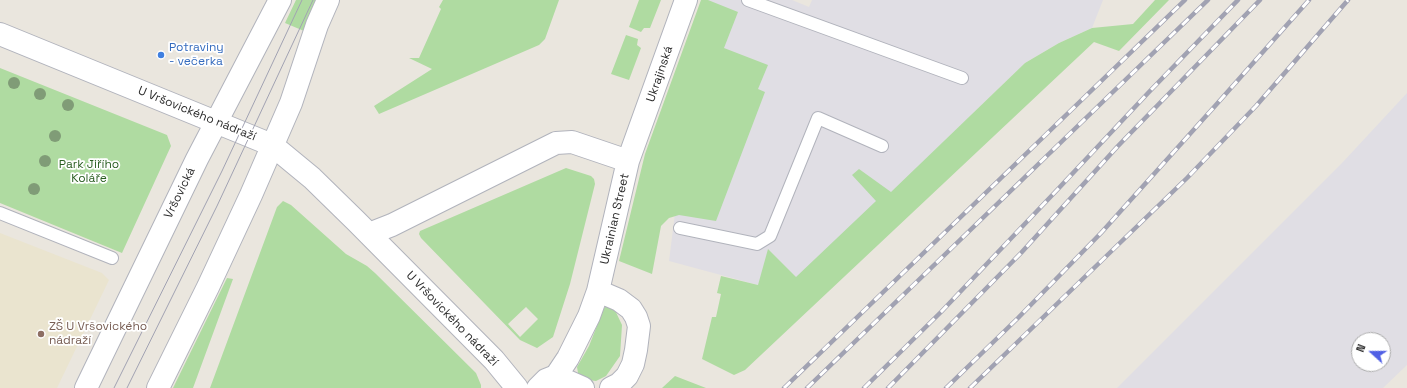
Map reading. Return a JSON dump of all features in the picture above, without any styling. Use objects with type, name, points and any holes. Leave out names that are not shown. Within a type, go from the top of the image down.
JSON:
[{"type":"street","name":"Vršovická","points":[[86,388],[197,159],[280,0]]},
{"type":"street","points":[[158,388],[251,195],[291,103],[317,25],[328,0]]},
{"type":"street","name":"Ukrainian Street","points":[[584,388],[547,382],[575,344],[598,291],[628,161],[686,0]]},
{"type":"street","name":"U Vršovického nádraží","points":[[0,34],[272,145],[312,178],[369,234],[494,360],[517,388]]},
{"type":"street","points":[[369,234],[556,144],[572,142],[628,161]]},
{"type":"street","points":[[598,291],[625,304],[636,317],[639,326],[633,364],[627,376],[619,384],[611,388]]},
{"type":"lane","points":[[748,0],[962,78]]},
{"type":"lane","points":[[680,228],[757,244],[770,236],[818,118],[882,146]]},
{"type":"lane","points":[[0,213],[112,258]]},
{"type":"shaded area","points":[[703,0],[792,0],[809,7],[812,0],[1103,0],[1092,28],[1059,43],[1025,63],[936,149],[882,206],[798,285],[758,285],[669,261]]},
{"type":"shaded area","points":[[1407,93],[1407,365],[1383,388],[1117,388],[1342,163]]},
{"type":"shaded area","name":"ZŠ U Vršovického nádraží","points":[[0,233],[102,273],[109,280],[57,388],[0,388]]},
{"type":"green space","points":[[296,0],[318,0],[304,31],[285,23]]},
{"type":"green space","points":[[443,0],[559,0],[545,39],[539,45],[379,114],[374,106],[432,69],[409,58],[419,58],[441,9],[439,7]]},
{"type":"green space","points":[[639,0],[661,0],[650,28],[644,28],[641,32],[629,27]]},
{"type":"green space","points":[[701,0],[708,0],[738,12],[724,48],[768,65],[758,89],[765,92],[716,221],[679,215],[669,218],[661,226],[652,274],[619,261],[645,154]]},
{"type":"green space","points":[[1155,0],[1169,0],[1119,51],[1094,42],[745,370],[734,375],[702,359],[712,317],[716,317],[721,294],[717,293],[721,276],[758,285],[768,249],[796,277],[876,201],[852,175],[859,169],[891,192],[1025,63],[1059,43],[1092,28],[1133,24]]},
{"type":"green space","points":[[626,35],[638,39],[637,45],[641,48],[629,80],[611,74]]},
{"type":"green space","name":"Park Jiřího Koláře","points":[[0,68],[167,135],[171,146],[122,253],[0,203]]},
{"type":"green space","points":[[566,168],[591,176],[594,179],[595,184],[570,284],[553,337],[537,348],[520,340],[421,238],[419,234],[420,231]],"holes":[[[526,307],[538,319],[520,337],[508,324]]]},
{"type":"green space","points":[[283,201],[291,205],[346,254],[367,266],[375,273],[476,373],[481,388],[210,388],[277,207]]},
{"type":"green space","points":[[227,278],[233,279],[193,388],[173,388]]},
{"type":"green space","points":[[608,305],[614,308],[622,325],[620,356],[606,376],[596,381],[588,380],[581,377],[578,373],[577,367],[589,346],[604,308]]},
{"type":"green space","points":[[675,376],[706,388],[662,388]]},
{"type":"tram line","points":[[114,388],[222,171],[302,0]]},
{"type":"tram line","points":[[127,388],[217,206],[313,0]]},
{"type":"railway","points":[[784,388],[1185,0]]},
{"type":"railway","points":[[807,388],[1208,0]]},
{"type":"railway","points":[[864,388],[941,312],[1238,0]]},
{"type":"railway","points":[[888,388],[1021,253],[1118,146],[1260,0]]},
{"type":"railway","points":[[946,388],[1018,318],[1101,233],[1309,0]]},
{"type":"railway","points":[[970,388],[1187,178],[1256,106],[1348,0]]},
{"type":"place","name":"Potraviny - večerka","points":[[161,55]]},
{"type":"place","name":"ZŠ U Vršovického nádraží","points":[[41,334]]}]
